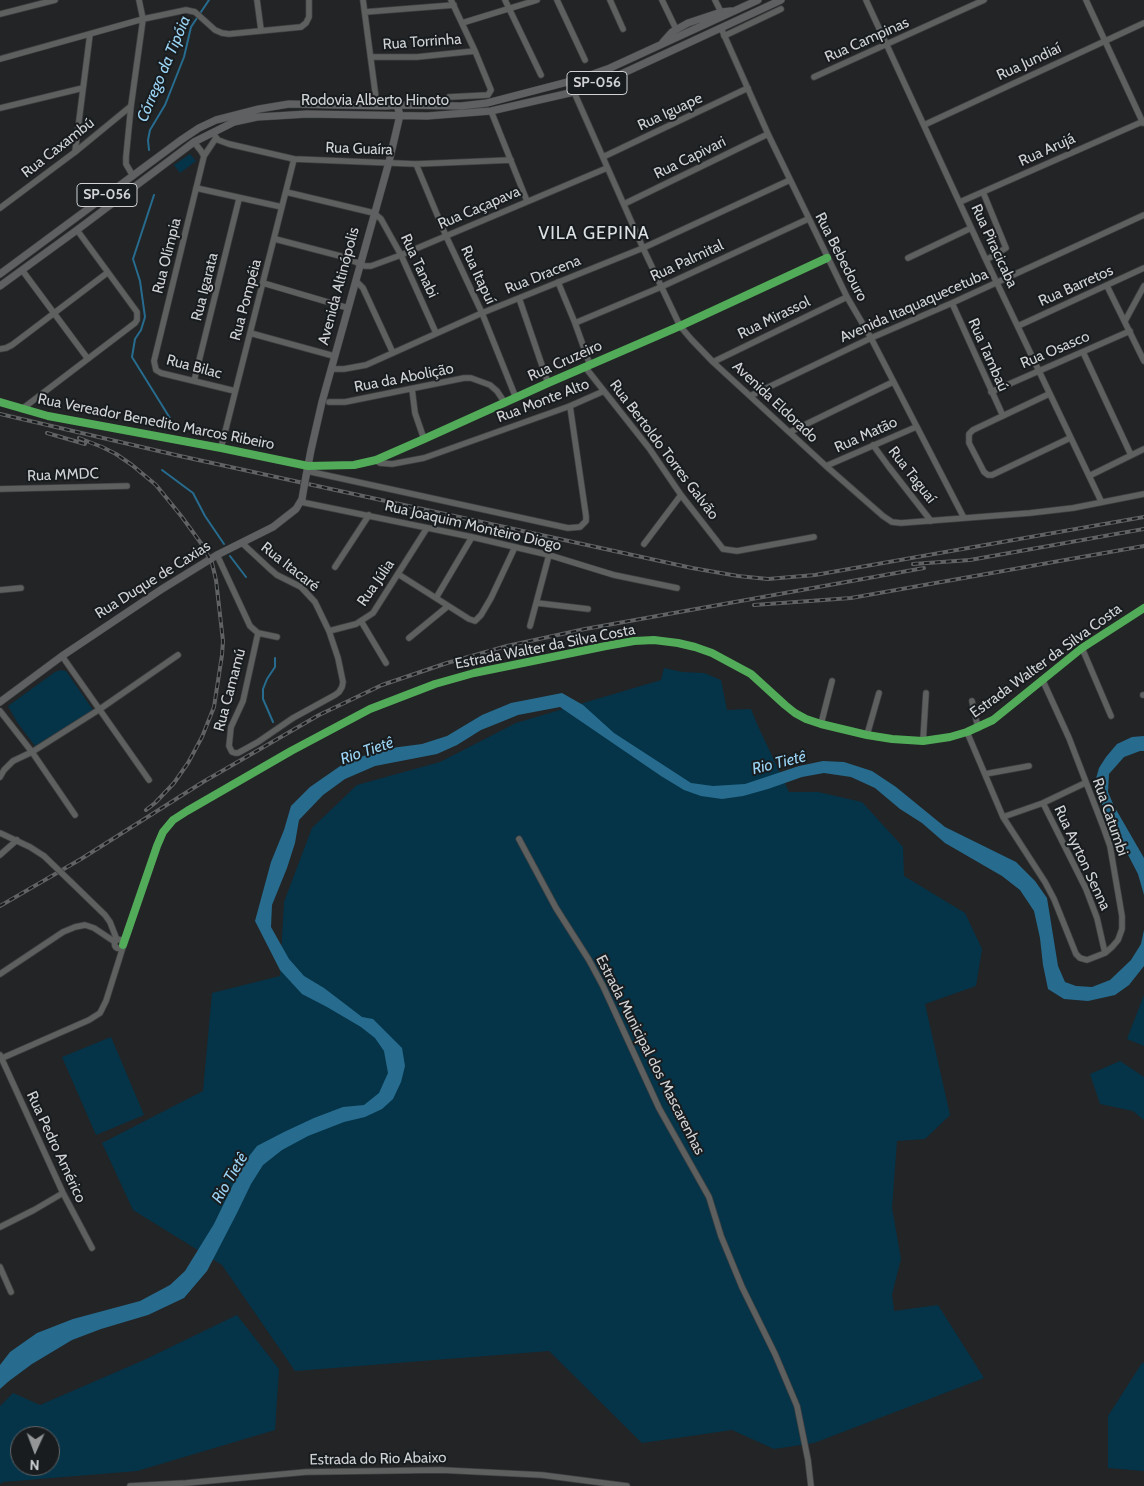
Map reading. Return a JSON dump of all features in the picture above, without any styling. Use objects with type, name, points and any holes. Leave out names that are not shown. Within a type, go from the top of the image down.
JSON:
[{"type":"main road","name":"Rodovia Alberto Hinoto","points":[[0,274],[199,128],[228,116],[289,104],[461,106],[487,103],[555,86],[610,68],[758,0]]},
{"type":"main road","name":"Rodovia Alberto Hinoto","points":[[0,286],[194,142],[215,134],[234,122],[257,117],[307,114],[400,115],[491,111],[574,92],[636,68],[781,0]]},
{"type":"main road","points":[[662,44],[676,29],[721,12],[734,12]]},
{"type":"main road","name":"Avenida Altinópolis","points":[[307,471],[334,356],[389,162],[400,115],[397,105]]},
{"type":"main road","points":[[339,114],[348,112],[374,113],[376,106]]},
{"type":"main road","points":[[302,501],[307,471]]},
{"type":"main road","name":"Rua Duque de Caxias","points":[[0,702],[62,656],[162,589],[217,555],[273,527],[292,513],[302,501]]},
{"type":"street","points":[[0,14],[55,0]]},
{"type":"street","points":[[132,176],[126,164],[126,157],[143,19],[139,0]]},
{"type":"street","points":[[257,0],[261,30]]},
{"type":"street","points":[[0,58],[143,19],[186,10],[195,12],[222,33],[229,34],[300,27],[306,23],[309,17],[309,0]]},
{"type":"street","points":[[363,0],[376,106]]},
{"type":"street","points":[[505,0],[541,76]]},
{"type":"street","points":[[462,23],[537,0]]},
{"type":"street","points":[[557,0],[585,60]]},
{"type":"street","points":[[610,0],[622,29]]},
{"type":"street","points":[[662,0],[676,29]]},
{"type":"street","points":[[715,0],[721,12]]},
{"type":"street","name":"Rua Piracicaba","points":[[866,0],[1038,371],[1101,501]]},
{"type":"street","name":"Rua Campinas","points":[[814,77],[984,0]]},
{"type":"street","points":[[1086,0],[1143,122]]},
{"type":"street","points":[[365,12],[452,2],[475,51],[490,87],[490,93],[483,96],[449,98],[438,106]]},
{"type":"street","points":[[724,36],[781,9]]},
{"type":"street","name":"Rua Jundiaí","points":[[924,125],[1144,23]]},
{"type":"street","name":"Rua Bebedouro","points":[[720,28],[827,258],[964,518]]},
{"type":"street","points":[[75,152],[90,34]]},
{"type":"street","name":"Rua Torrinha","points":[[371,57],[416,58],[475,51]]},
{"type":"street","points":[[0,108],[83,88]]},
{"type":"street","name":"Rua Iguape","points":[[603,157],[748,88]]},
{"type":"street","name":"Avenida Eldorado","points":[[574,92],[643,248],[680,326],[713,362],[883,516],[892,522],[901,523],[1039,512],[1073,508],[1144,494]]},
{"type":"street","name":"Rua Caxambú","points":[[0,208],[75,152],[131,106]]},
{"type":"street","points":[[491,111],[527,202]]},
{"type":"street","name":"Rua Arujá","points":[[960,202],[1143,122]]},
{"type":"street","name":"Rua Guaíra","points":[[215,134],[229,144],[294,159],[416,164],[511,160]]},
{"type":"street","name":"Rua Olímpia","points":[[154,361],[204,156],[215,134]]},
{"type":"street","name":"Rua Capivari","points":[[624,204],[768,134]]},
{"type":"street","points":[[194,142],[204,156]]},
{"type":"street","name":"Rua Pompéia","points":[[221,448],[294,159]]},
{"type":"street","name":"Rua Itapuí","points":[[416,164],[446,236],[482,313],[516,398]]},
{"type":"street","name":"Rua Caçapava","points":[[360,264],[372,266],[401,255],[607,168]]},
{"type":"street","name":"Rua Dracena","points":[[331,369],[356,368],[366,365],[482,313],[643,248],[790,180]]},
{"type":"street","points":[[196,188],[282,207]]},
{"type":"street","points":[[286,192],[374,213]]},
{"type":"street","points":[[983,192],[1006,248],[986,260]]},
{"type":"street","name":"Rua Igarata","points":[[194,380],[239,198]]},
{"type":"street","name":"Rua Tanabi","points":[[374,213],[385,224],[436,333]]},
{"type":"street","name":"Avenida Itaquaquecetuba","points":[[750,396],[870,338],[952,303],[1144,215]]},
{"type":"street","name":"Rua Palmital","points":[[575,323],[661,287],[808,218]]},
{"type":"street","points":[[908,258],[971,228]]},
{"type":"street","points":[[22,409],[135,323],[138,316],[77,230]]},
{"type":"street","points":[[275,239],[344,256],[360,264]]},
{"type":"street","name":"Rua Cruzeiro","points":[[307,471],[376,460],[680,326],[827,258]]},
{"type":"street","name":"Rua Barretos","points":[[1018,326],[1144,268]]},
{"type":"street","points":[[22,270],[88,359]]},
{"type":"street","points":[[0,349],[12,345],[108,272]]},
{"type":"street","points":[[356,281],[363,288],[392,353]]},
{"type":"street","name":"Rua Bertoldo Torres Galvão","points":[[558,282],[575,323],[587,366],[604,391],[649,448],[681,495],[724,549],[736,550],[814,537]]},
{"type":"street","points":[[263,283],[348,308]]},
{"type":"street","points":[[1107,286],[1142,353],[1144,362]]},
{"type":"street","points":[[1125,321],[1144,286]]},
{"type":"street","name":"Rua Mirassol","points":[[713,362],[847,297]]},
{"type":"street","points":[[519,298],[548,383]]},
{"type":"street","name":"Rua Tambaú","points":[[952,303],[1003,416]]},
{"type":"street","name":"Rua Osasco","points":[[991,392],[1130,331]]},
{"type":"street","points":[[250,333],[334,356]]},
{"type":"street","points":[[1083,352],[1130,455]]},
{"type":"street","name":"Rua Bilac","points":[[154,361],[156,370],[161,373],[235,391]]},
{"type":"street","name":"Rua da Abolição","points":[[329,402],[345,402],[472,378],[490,385],[505,402]]},
{"type":"street","points":[[790,432],[893,382]]},
{"type":"street","points":[[412,389],[415,413],[424,439]]},
{"type":"street","name":"Rua Monte Alto","points":[[376,460],[380,463],[392,464],[424,458],[570,406],[604,391]]},
{"type":"street","points":[[1049,394],[973,430],[968,437],[969,443],[984,472],[988,475],[997,474],[1070,438]]},
{"type":"street","name":"Rua Vereador Benedito Marcos Ribeiro","points":[[0,402],[69,421],[221,448],[307,471],[568,528],[577,528],[583,525],[586,521],[586,516],[570,406]]},
{"type":"street","name":"Rua Matão","points":[[826,466],[916,427]]},
{"type":"street","name":"Rua Taguaí","points":[[873,445],[931,521]]},
{"type":"street","points":[[1088,476],[1144,449]]},
{"type":"street","name":"Rua MMDC","points":[[0,489],[127,486]]},
{"type":"street","points":[[644,544],[681,495]]},
{"type":"street","name":"Rua Joaquim Monteiro Diogo","points":[[302,501],[472,536],[550,555],[614,575],[677,588]]},
{"type":"street","points":[[335,567],[369,515]]},
{"type":"street","name":"Rua Júlia","points":[[329,631],[361,621],[373,613],[427,528]]},
{"type":"street","points":[[436,598],[472,536]]},
{"type":"street","name":"Rua Itacaré","points":[[232,752],[238,753],[247,749],[293,718],[335,695],[339,692],[343,682],[338,658],[320,610],[307,593],[300,587],[277,575],[242,543]]},
{"type":"street","points":[[398,574],[448,606],[473,620],[477,620],[486,607],[515,547]]},
{"type":"street","name":"Rua Camamú","points":[[217,555],[246,619],[250,626],[258,633],[243,701],[231,727],[229,746],[232,752]]},
{"type":"street","points":[[530,626],[550,555]]},
{"type":"street","points":[[0,590],[21,588]]},
{"type":"street","points":[[537,603],[588,609]]},
{"type":"street","points":[[409,638],[448,606]]},
{"type":"street","name":"Estrada Walter da Silva Costa","points":[[119,944],[129,930],[157,846],[173,820],[187,810],[370,709],[435,684],[474,673],[557,655],[634,641],[654,640],[678,643],[712,653],[751,674],[795,713],[806,719],[867,735],[924,741],[967,732],[992,720],[1082,648],[1144,608]]},
{"type":"street","points":[[361,621],[386,663]]},
{"type":"street","points":[[258,633],[277,637]]},
{"type":"street","points":[[1082,648],[1111,716]]},
{"type":"street","points":[[0,777],[8,765],[32,752],[100,708],[178,655]]},
{"type":"street","points":[[62,656],[149,780]]},
{"type":"street","points":[[821,724],[832,681]]},
{"type":"street","name":"Rua Catumbi","points":[[1043,681],[1069,738],[1110,846],[1122,916],[1122,929],[1118,940],[1105,952]]},
{"type":"street","points":[[924,741],[926,693]]},
{"type":"street","points":[[867,735],[879,694]]},
{"type":"street","points":[[972,701],[978,728]]},
{"type":"street","points":[[0,711],[32,752],[75,815]]},
{"type":"street","points":[[967,732],[1003,817],[1050,890],[1076,954],[1080,958],[1087,960],[1105,952]]},
{"type":"street","points":[[985,774],[1029,766]]},
{"type":"street","points":[[1003,817],[1043,803],[1086,783]]},
{"type":"street","name":"Rua Ayrton Senna","points":[[1043,803],[1086,889],[1098,918],[1105,952]]},
{"type":"street","points":[[0,833],[17,840],[44,856],[105,914],[119,944],[118,964],[100,1013],[89,1020],[0,1058]]},
{"type":"street","name":"Estrada Municipal dos Mascarenhas","points":[[519,839],[556,908],[603,986],[659,1108],[709,1197],[720,1236],[797,1406],[808,1460],[811,1486]]},
{"type":"street","points":[[0,855],[17,840]]},
{"type":"street","points":[[0,974],[63,932],[75,927],[85,925],[94,928],[119,944]]},
{"type":"street","name":"Rua Pedro Américo","points":[[0,1058],[63,1193],[92,1248]]},
{"type":"street","points":[[0,1227],[63,1193]]},
{"type":"street","points":[[0,1267],[11,1292]]},
{"type":"street","name":"Estrada do Rio Abaixo","points":[[130,1486],[306,1472],[441,1470],[542,1475],[627,1486]]},
{"type":"shaded area","points":[[190,154],[196,161],[180,173],[174,165]]},
{"type":"shaded area","points":[[664,668],[682,672],[704,673],[721,680],[727,710],[751,709],[789,792],[818,792],[862,802],[903,847],[904,876],[965,913],[982,949],[976,986],[925,1004],[950,1115],[925,1139],[897,1141],[892,1208],[901,1259],[892,1294],[894,1311],[938,1305],[984,1378],[814,1443],[774,1449],[732,1430],[642,1443],[549,1351],[295,1371],[222,1265],[133,1210],[102,1143],[203,1091],[212,993],[280,976],[284,902],[312,828],[357,785],[440,762],[516,723],[661,680]]},
{"type":"shaded area","points":[[66,671],[93,710],[35,746],[8,706],[55,672]]},
{"type":"shaded area","points":[[562,693],[583,705],[614,733],[691,783],[713,786],[745,784],[799,766],[823,761],[844,762],[872,771],[896,787],[945,827],[1016,862],[1035,881],[1047,898],[1058,966],[1065,982],[1076,986],[1092,987],[1110,980],[1131,960],[1141,944],[1144,930],[1144,966],[1129,985],[1115,995],[1088,1001],[1064,999],[1048,989],[1034,911],[1020,890],[1002,876],[945,843],[922,823],[900,809],[875,788],[851,777],[824,773],[802,777],[743,796],[722,799],[701,796],[684,790],[661,776],[560,707],[518,715],[481,730],[457,745],[437,754],[375,766],[345,779],[323,795],[299,820],[295,843],[272,905],[271,927],[289,959],[304,976],[324,988],[362,1017],[373,1019],[402,1048],[405,1066],[401,1082],[393,1099],[382,1109],[365,1117],[344,1122],[308,1136],[282,1150],[263,1165],[251,1184],[207,1271],[184,1298],[148,1315],[72,1340],[32,1364],[0,1389],[0,1365],[10,1352],[37,1333],[73,1319],[140,1301],[170,1285],[185,1271],[214,1224],[243,1164],[257,1146],[314,1118],[343,1107],[364,1105],[379,1093],[388,1073],[384,1051],[375,1038],[361,1027],[302,994],[280,970],[255,921],[271,862],[291,806],[310,787],[346,762],[384,749],[422,744],[447,736],[482,715],[511,703]]},
{"type":"shaded area","points":[[1144,736],[1144,751],[1124,757],[1109,774],[1108,792],[1144,858],[1144,895],[1138,874],[1101,803],[1095,782],[1099,768],[1117,744],[1132,737]]},
{"type":"shaded area","points":[[1144,995],[1144,1046],[1127,1039]]},
{"type":"shaded area","points":[[111,1037],[144,1115],[96,1135],[62,1057]]},
{"type":"shaded area","points":[[1120,1061],[1144,1077],[1144,1120],[1133,1111],[1100,1104],[1090,1074]]},
{"type":"shaded area","points":[[237,1315],[279,1369],[275,1430],[137,1471],[3,1482],[0,1484],[0,1406],[13,1393],[40,1405],[144,1360]]},
{"type":"shaded area","points":[[1142,1363],[1144,1363],[1144,1471],[1108,1468],[1108,1416]]},
{"type":"waterway","name":"Córrego da Tipóia","points":[[149,150],[150,130],[165,105],[184,57],[191,27],[209,0]]},
{"type":"waterway","points":[[154,195],[133,259],[140,281],[145,317],[141,330],[135,339],[132,357],[173,423]]},
{"type":"waterway","name":"Córrego da Tipóia","points":[[162,470],[193,493],[205,516],[224,544]]},
{"type":"waterway","name":"Córrego da Tipóia","points":[[230,556],[246,577]]},
{"type":"waterway","name":"Córrego da Tipóia","points":[[273,722],[263,699],[263,689],[275,667],[275,658]]},
{"type":"railway","points":[[0,414],[180,456],[692,568],[768,579],[815,575],[1144,517]]},
{"type":"railway","points":[[47,433],[85,444]]},
{"type":"railway","points":[[79,438],[116,454],[156,485],[203,546],[212,563],[216,580],[223,641],[214,707],[202,737],[188,763],[174,783],[146,810]]},
{"type":"railway","points":[[913,564],[970,560],[1144,529]]},
{"type":"railway","points":[[754,605],[851,598],[1144,546]]},
{"type":"railway","points":[[0,906],[81,859],[203,782],[319,715],[382,685],[447,663],[507,646],[585,629],[924,568]]},
{"type":"cycle path","points":[[0,402],[48,416],[308,466],[354,465],[376,460],[424,439],[680,326],[827,258]]},
{"type":"cycle path","points":[[123,945],[157,846],[163,832],[173,820],[291,751],[370,709],[435,684],[474,673],[606,646],[654,640],[678,643],[712,653],[751,674],[785,705],[806,719],[867,735],[923,741],[967,732],[993,720],[1082,648],[1144,608]]},
{"type":"district","name":"VILA GEPINA","points":[[594,234]]},
{"type":"water label","name":"Rio Tietê","points":[[367,751]]},
{"type":"water label","name":"Rio Tietê","points":[[779,763]]},
{"type":"water label","name":"Rio Tietê","points":[[230,1178]]}]
